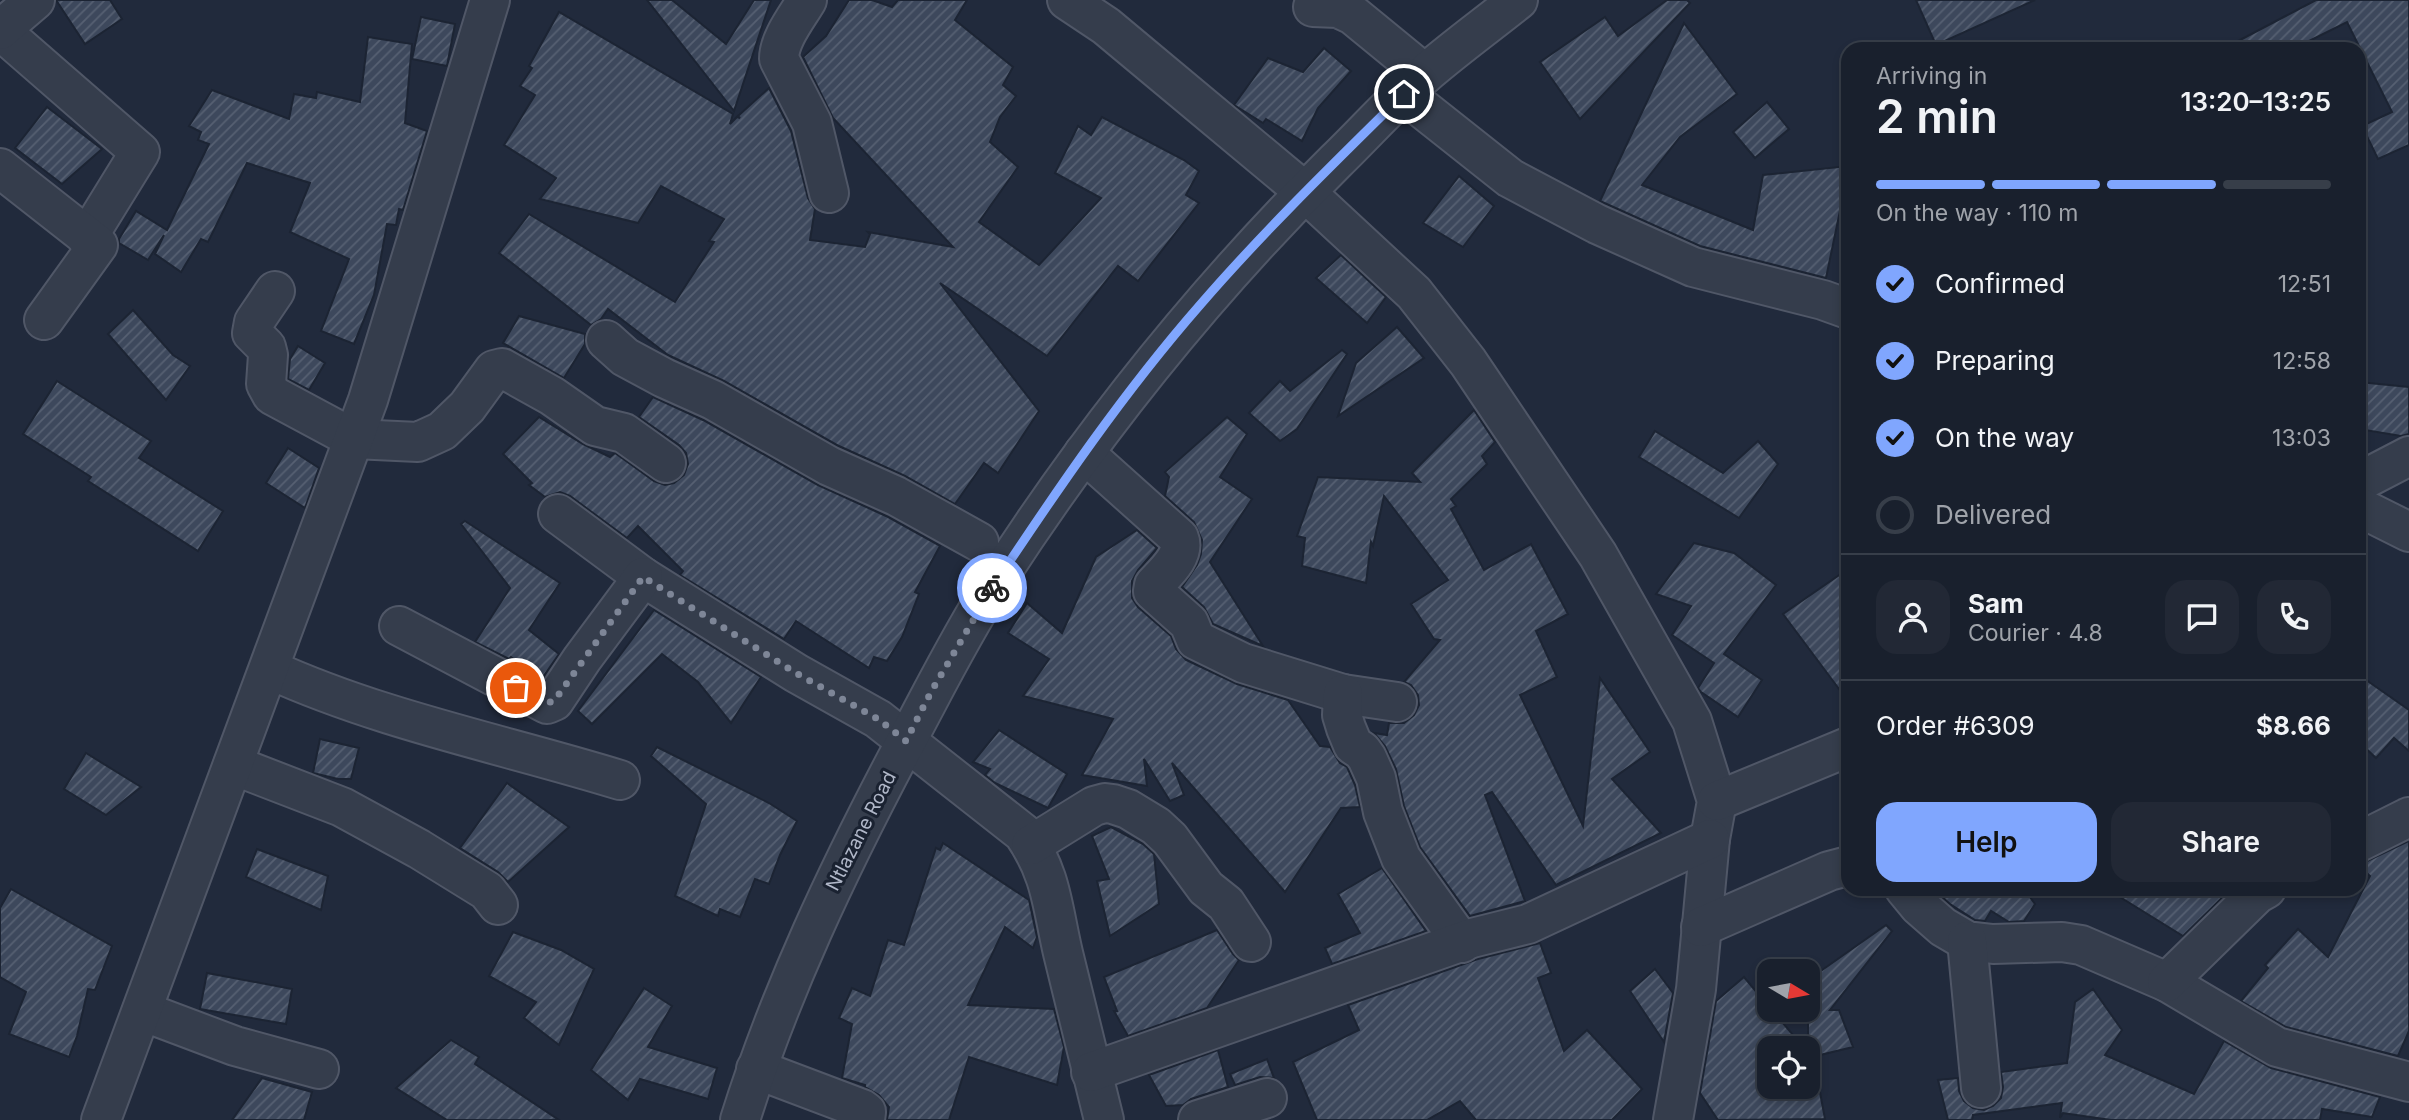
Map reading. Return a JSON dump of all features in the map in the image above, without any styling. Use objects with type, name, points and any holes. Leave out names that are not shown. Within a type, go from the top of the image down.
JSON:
[{"type":"street","points":[[35,0],[0,30],[140,152],[87,238]]},
{"type":"street","points":[[101,1120],[368,400],[490,0]]},
{"type":"street","points":[[807,0],[779,51],[779,59],[812,122],[829,193]]},
{"type":"street","points":[[1067,0],[1106,26],[1305,192],[1414,293],[1483,385],[1598,555],[1692,721],[1717,802],[1710,839],[1696,989],[1673,1120]]},
{"type":"street","name":"Ntlazane Road","points":[[740,1120],[756,1069],[808,940],[858,831],[931,692],[990,590],[1084,453],[1200,304],[1305,192],[1414,84],[1518,0]]},
{"type":"street","points":[[1313,7],[1338,8],[1353,15],[1414,84],[1510,178],[1597,224],[1693,267],[1841,306]]},
{"type":"street","points":[[0,168],[98,245],[44,320]]},
{"type":"street","points":[[275,291],[254,321],[252,333],[266,347],[268,389],[272,395],[354,439],[418,442],[442,431],[467,407],[494,370],[502,368],[552,396],[595,426],[624,433],[666,463]]},
{"type":"street","points":[[607,340],[625,357],[713,400],[829,466],[896,496],[979,542]]},
{"type":"street","points":[[1084,453],[1179,538],[1181,543],[1178,556],[1154,585],[1153,591],[1189,623],[1196,640],[1243,663],[1343,694],[1397,702]]},
{"type":"street","points":[[2366,478],[2409,456]]},
{"type":"street","points":[[2366,510],[2409,532]]},
{"type":"street","points":[[558,514],[643,577],[796,673],[878,719],[1023,833],[1037,854],[1048,881],[1104,1120]]},
{"type":"street","points":[[399,626],[547,704],[554,701],[643,577]]},
{"type":"street","points":[[269,669],[304,685],[429,727],[503,745],[620,780]]},
{"type":"street","points":[[1343,694],[1342,715],[1346,728],[1353,745],[1367,758],[1376,778],[1383,813],[1401,858],[1461,943]]},
{"type":"street","points":[[1717,802],[1841,750]]},
{"type":"street","points":[[233,765],[342,807],[419,849],[487,891],[498,905]]},
{"type":"street","points":[[1031,845],[1094,806],[1105,803],[1128,809],[1156,826],[1170,839],[1206,888],[1227,904],[1251,942]]},
{"type":"street","points":[[2366,838],[2409,817]]},
{"type":"street","points":[[1091,1072],[1461,943],[1528,924],[1710,839]]},
{"type":"street","points":[[1701,927],[1841,868]]},
{"type":"street","points":[[1911,896],[1943,928],[1967,941],[1993,944],[2062,942],[2081,945],[2166,982],[2277,1047],[2409,1082]]},
{"type":"street","points":[[2166,982],[2255,896]]},
{"type":"street","points":[[1967,941],[1981,1088]]},
{"type":"street","points":[[142,1011],[235,1046],[319,1069]]},
{"type":"street","points":[[756,1069],[862,1109],[866,1112],[865,1120]]},
{"type":"street","points":[[1198,1120],[1267,1098]]},
{"type":"building","points":[[56,0],[110,0],[122,19],[85,44]]},
{"type":"building","points":[[647,0],[672,0],[726,44],[754,0],[771,0],[734,111]]},
{"type":"building","points":[[849,0],[872,0],[892,7],[898,0],[967,0],[955,20],[1013,67],[1003,85],[1016,96],[1000,117],[990,142],[1018,167],[979,222],[1039,265],[1101,198],[1055,173],[1078,126],[1091,135],[1102,117],[1184,160],[1199,171],[1186,195],[1199,203],[1138,281],[1118,266],[1047,356],[940,283],[1039,411],[998,473],[984,463],[955,504],[905,476],[839,446],[724,381],[668,355],[608,309],[601,319],[591,325],[499,253],[529,214],[675,302],[714,242],[709,241],[724,219],[661,186],[638,223],[540,199],[556,178],[504,145],[535,95],[520,86],[532,68],[529,66],[559,12],[733,114],[730,124],[737,117],[740,118],[738,116],[769,88],[791,131],[808,198],[815,209],[810,240],[865,247],[870,234],[868,232],[953,247],[833,118],[803,57],[826,36]]},
{"type":"building","points":[[1667,0],[1687,0],[1690,3],[1580,119],[1540,62],[1605,17],[1618,36]]},
{"type":"building","points":[[1916,0],[2035,0],[1943,42],[1935,42]]},
{"type":"building","points":[[2316,0],[2409,0],[2409,145],[2378,159],[2366,134],[2366,124],[2392,112],[2366,60],[2366,42],[2357,42],[2347,22],[2307,42],[2236,42]]},
{"type":"building","points":[[421,17],[455,24],[447,66],[412,59]]},
{"type":"building","points":[[1684,23],[1737,94],[1680,137],[1642,185],[1753,230],[1763,175],[1841,167],[1841,206],[1826,278],[1700,246],[1600,201]]},
{"type":"building","points":[[368,37],[412,44],[405,123],[427,131],[403,210],[399,209],[396,225],[387,224],[374,295],[354,344],[321,331],[349,259],[290,232],[310,183],[247,163],[208,242],[201,239],[181,272],[155,254],[164,235],[148,260],[119,243],[136,211],[167,230],[209,144],[198,140],[201,132],[189,126],[212,90],[289,119],[294,94],[316,98],[317,92],[360,102]]},
{"type":"building","points":[[1324,48],[1351,71],[1318,108],[1302,141],[1266,119],[1263,123],[1234,105],[1268,58],[1303,72]]},
{"type":"building","points":[[1767,102],[1789,129],[1755,158],[1733,132]]},
{"type":"building","points":[[47,107],[102,149],[62,184],[15,148]]},
{"type":"building","points":[[1459,176],[1494,206],[1463,247],[1423,223]]},
{"type":"building","points":[[1341,255],[1386,297],[1367,323],[1316,278]]},
{"type":"building","points":[[133,310],[173,355],[190,366],[166,400],[108,334]]},
{"type":"building","points":[[519,316],[585,334],[585,344],[564,378],[503,343]]},
{"type":"building","points":[[1397,327],[1424,358],[1338,416],[1356,363]]},
{"type":"building","points":[[298,346],[325,363],[309,390],[288,379],[290,359]]},
{"type":"building","points":[[1342,350],[1347,354],[1297,429],[1280,441],[1249,413],[1280,381],[1290,391]]},
{"type":"building","points":[[57,381],[151,441],[139,458],[223,511],[198,551],[88,481],[91,477],[23,434]]},
{"type":"building","points":[[2366,383],[2409,387],[2409,434],[2401,436],[2366,430]]},
{"type":"building","points":[[653,397],[703,420],[818,485],[886,516],[940,546],[915,592],[919,594],[902,637],[887,661],[874,657],[869,668],[796,621],[784,639],[680,575],[683,571],[638,526],[627,538],[570,496],[560,492],[545,497],[529,485],[532,483],[503,454],[539,417],[610,457],[615,453],[654,481],[665,485],[674,483],[684,475],[688,464],[686,453],[639,417]]},
{"type":"building","points":[[1474,410],[1495,442],[1482,456],[1487,464],[1451,499],[1456,506],[1451,509],[1484,570],[1531,544],[1568,614],[1536,631],[1557,677],[1520,695],[1583,826],[1600,678],[1650,752],[1612,779],[1661,833],[1556,885],[1492,792],[1485,795],[1525,901],[1470,916],[1420,847],[1404,806],[1396,769],[1385,746],[1374,733],[1387,735],[1389,723],[1404,723],[1414,715],[1419,705],[1418,695],[1411,685],[1404,682],[1440,640],[1434,639],[1411,604],[1448,580],[1384,496],[1373,546],[1371,542],[1366,583],[1302,566],[1305,538],[1297,536],[1318,477],[1420,482],[1412,473]]},
{"type":"building","points":[[1227,417],[1247,434],[1220,477],[1252,499],[1210,562],[1263,646],[1213,624],[1204,607],[1182,587],[1197,565],[1202,540],[1194,522],[1165,496],[1169,477],[1165,472]]},
{"type":"building","points":[[1655,431],[1723,473],[1758,441],[1778,464],[1739,518],[1639,457]]},
{"type":"building","points":[[288,448],[319,468],[305,508],[266,483]]},
{"type":"building","points":[[465,521],[560,583],[529,630],[559,654],[543,677],[511,657],[509,659],[475,642],[510,588],[461,524]]},
{"type":"building","points":[[1137,530],[1157,548],[1132,581],[1132,598],[1138,607],[1171,636],[1176,649],[1186,660],[1237,684],[1288,700],[1320,746],[1330,747],[1340,763],[1347,767],[1355,785],[1360,807],[1341,808],[1285,892],[1172,763],[1184,795],[1170,801],[1144,759],[1147,786],[1082,775],[1113,719],[1023,696],[1049,659],[1008,633],[1027,603],[1062,633],[1096,557]]},
{"type":"building","points":[[1694,543],[1734,553],[1776,585],[1724,654],[1762,680],[1738,717],[1698,688],[1714,663],[1672,635],[1691,606],[1656,594]]},
{"type":"building","points":[[1841,574],[1841,692],[1783,614]]},
{"type":"building","points":[[654,610],[761,677],[731,723],[698,682],[662,654],[592,724],[578,711]]},
{"type":"building","points":[[2366,680],[2409,710],[2409,751],[2394,738],[2376,758],[2366,749]]},
{"type":"building","points":[[999,730],[1067,774],[1048,808],[995,783],[985,775],[990,769],[973,762]]},
{"type":"building","points":[[320,739],[359,748],[351,779],[313,773]]},
{"type":"building","points":[[657,747],[769,803],[797,821],[769,884],[755,879],[740,917],[720,909],[718,916],[675,896],[706,804],[651,756]]},
{"type":"building","points":[[86,753],[141,787],[106,815],[64,789]]},
{"type":"building","points":[[507,783],[569,827],[508,882],[498,872],[460,848]]},
{"type":"building","points":[[1111,827],[1143,844],[1154,854],[1159,904],[1110,936],[1097,881],[1109,879],[1092,836]]},
{"type":"building","points":[[2409,841],[2409,1031],[2398,1056],[2286,1027],[2241,1001],[2268,968],[2265,965],[2298,929],[2328,957],[2360,896],[2366,896],[2366,884],[2370,876],[2366,872],[2366,862]]},
{"type":"building","points":[[943,843],[1029,900],[1037,937],[1033,948],[1005,927],[968,1005],[1054,1009],[1064,1047],[1057,1085],[969,1057],[949,1120],[887,1120],[889,1107],[879,1095],[865,1085],[842,1078],[852,1024],[839,1018],[852,988],[870,996],[888,940],[904,945],[936,848],[940,850]]},
{"type":"building","points":[[257,849],[328,876],[321,910],[246,877]]},
{"type":"building","points":[[1382,868],[1426,931],[1332,964],[1325,948],[1360,933],[1338,894]]},
{"type":"building","points":[[11,889],[112,946],[95,990],[88,989],[69,1057],[9,1034],[26,992],[0,977],[0,908]]},
{"type":"building","points":[[1941,896],[2029,896],[2035,904],[2024,921],[2009,922],[1991,911],[1985,921],[1975,920]]},
{"type":"building","points":[[2118,896],[2224,896],[2183,936]]},
{"type":"building","points":[[1886,925],[1892,931],[1830,1010],[1839,1010],[1853,1047],[1820,1055],[1820,1036],[1808,1036],[1808,1022],[1820,1022],[1820,972]]},
{"type":"building","points":[[1217,930],[1239,960],[1207,1008],[1128,1036],[1114,1011],[1117,1011],[1104,977]]},
{"type":"building","points":[[513,932],[561,950],[594,969],[559,1045],[524,1018],[536,1002],[489,976]]},
{"type":"building","points":[[1540,943],[1551,973],[1538,978],[1564,1051],[1587,1030],[1642,1089],[1612,1120],[1476,1120],[1460,1101],[1427,1120],[1317,1120],[1293,1062],[1359,1030],[1348,1005],[1478,959]]},
{"type":"building","points":[[1655,969],[1673,993],[1664,1042],[1630,991]]},
{"type":"building","points":[[207,973],[292,989],[286,1024],[200,1009]]},
{"type":"building","points":[[1744,977],[1757,993],[1757,1022],[1782,1022],[1794,1036],[1757,1036],[1757,1099],[1820,1099],[1820,1092],[1825,1119],[1718,1120],[1700,1093],[1716,1001]]},
{"type":"building","points":[[644,988],[672,1006],[648,1047],[717,1068],[708,1099],[640,1079],[628,1100],[591,1070]]},
{"type":"building","points":[[2093,989],[2122,1030],[2105,1055],[2194,1094],[2224,1041],[2271,1068],[2380,1097],[2372,1117],[2322,1109],[2320,1120],[2111,1120],[2063,1113],[2060,1118],[2062,1103],[1973,1115],[1972,1120],[1948,1120],[1938,1080],[1958,1078],[1959,1091],[1964,1101],[1973,1108],[1984,1110],[2001,1098],[2001,1072],[2067,1063],[2075,1002]]},
{"type":"building","points":[[451,1040],[479,1057],[475,1064],[559,1120],[447,1120],[396,1088]]},
{"type":"building","points":[[1218,1050],[1228,1087],[1191,1099],[1183,1105],[1166,1106],[1149,1075]]},
{"type":"building","points":[[1267,1059],[1274,1078],[1260,1077],[1235,1085],[1230,1074]]},
{"type":"building","points":[[262,1078],[312,1092],[304,1120],[232,1120]]},
{"type":"way so far","points":[[516,688],[547,704],[554,701],[643,577],[796,673],[878,719],[906,741],[931,692],[992,588]]},
{"type":"route","points":[[992,588],[1084,453],[1200,304],[1305,192],[1404,94]]}]
